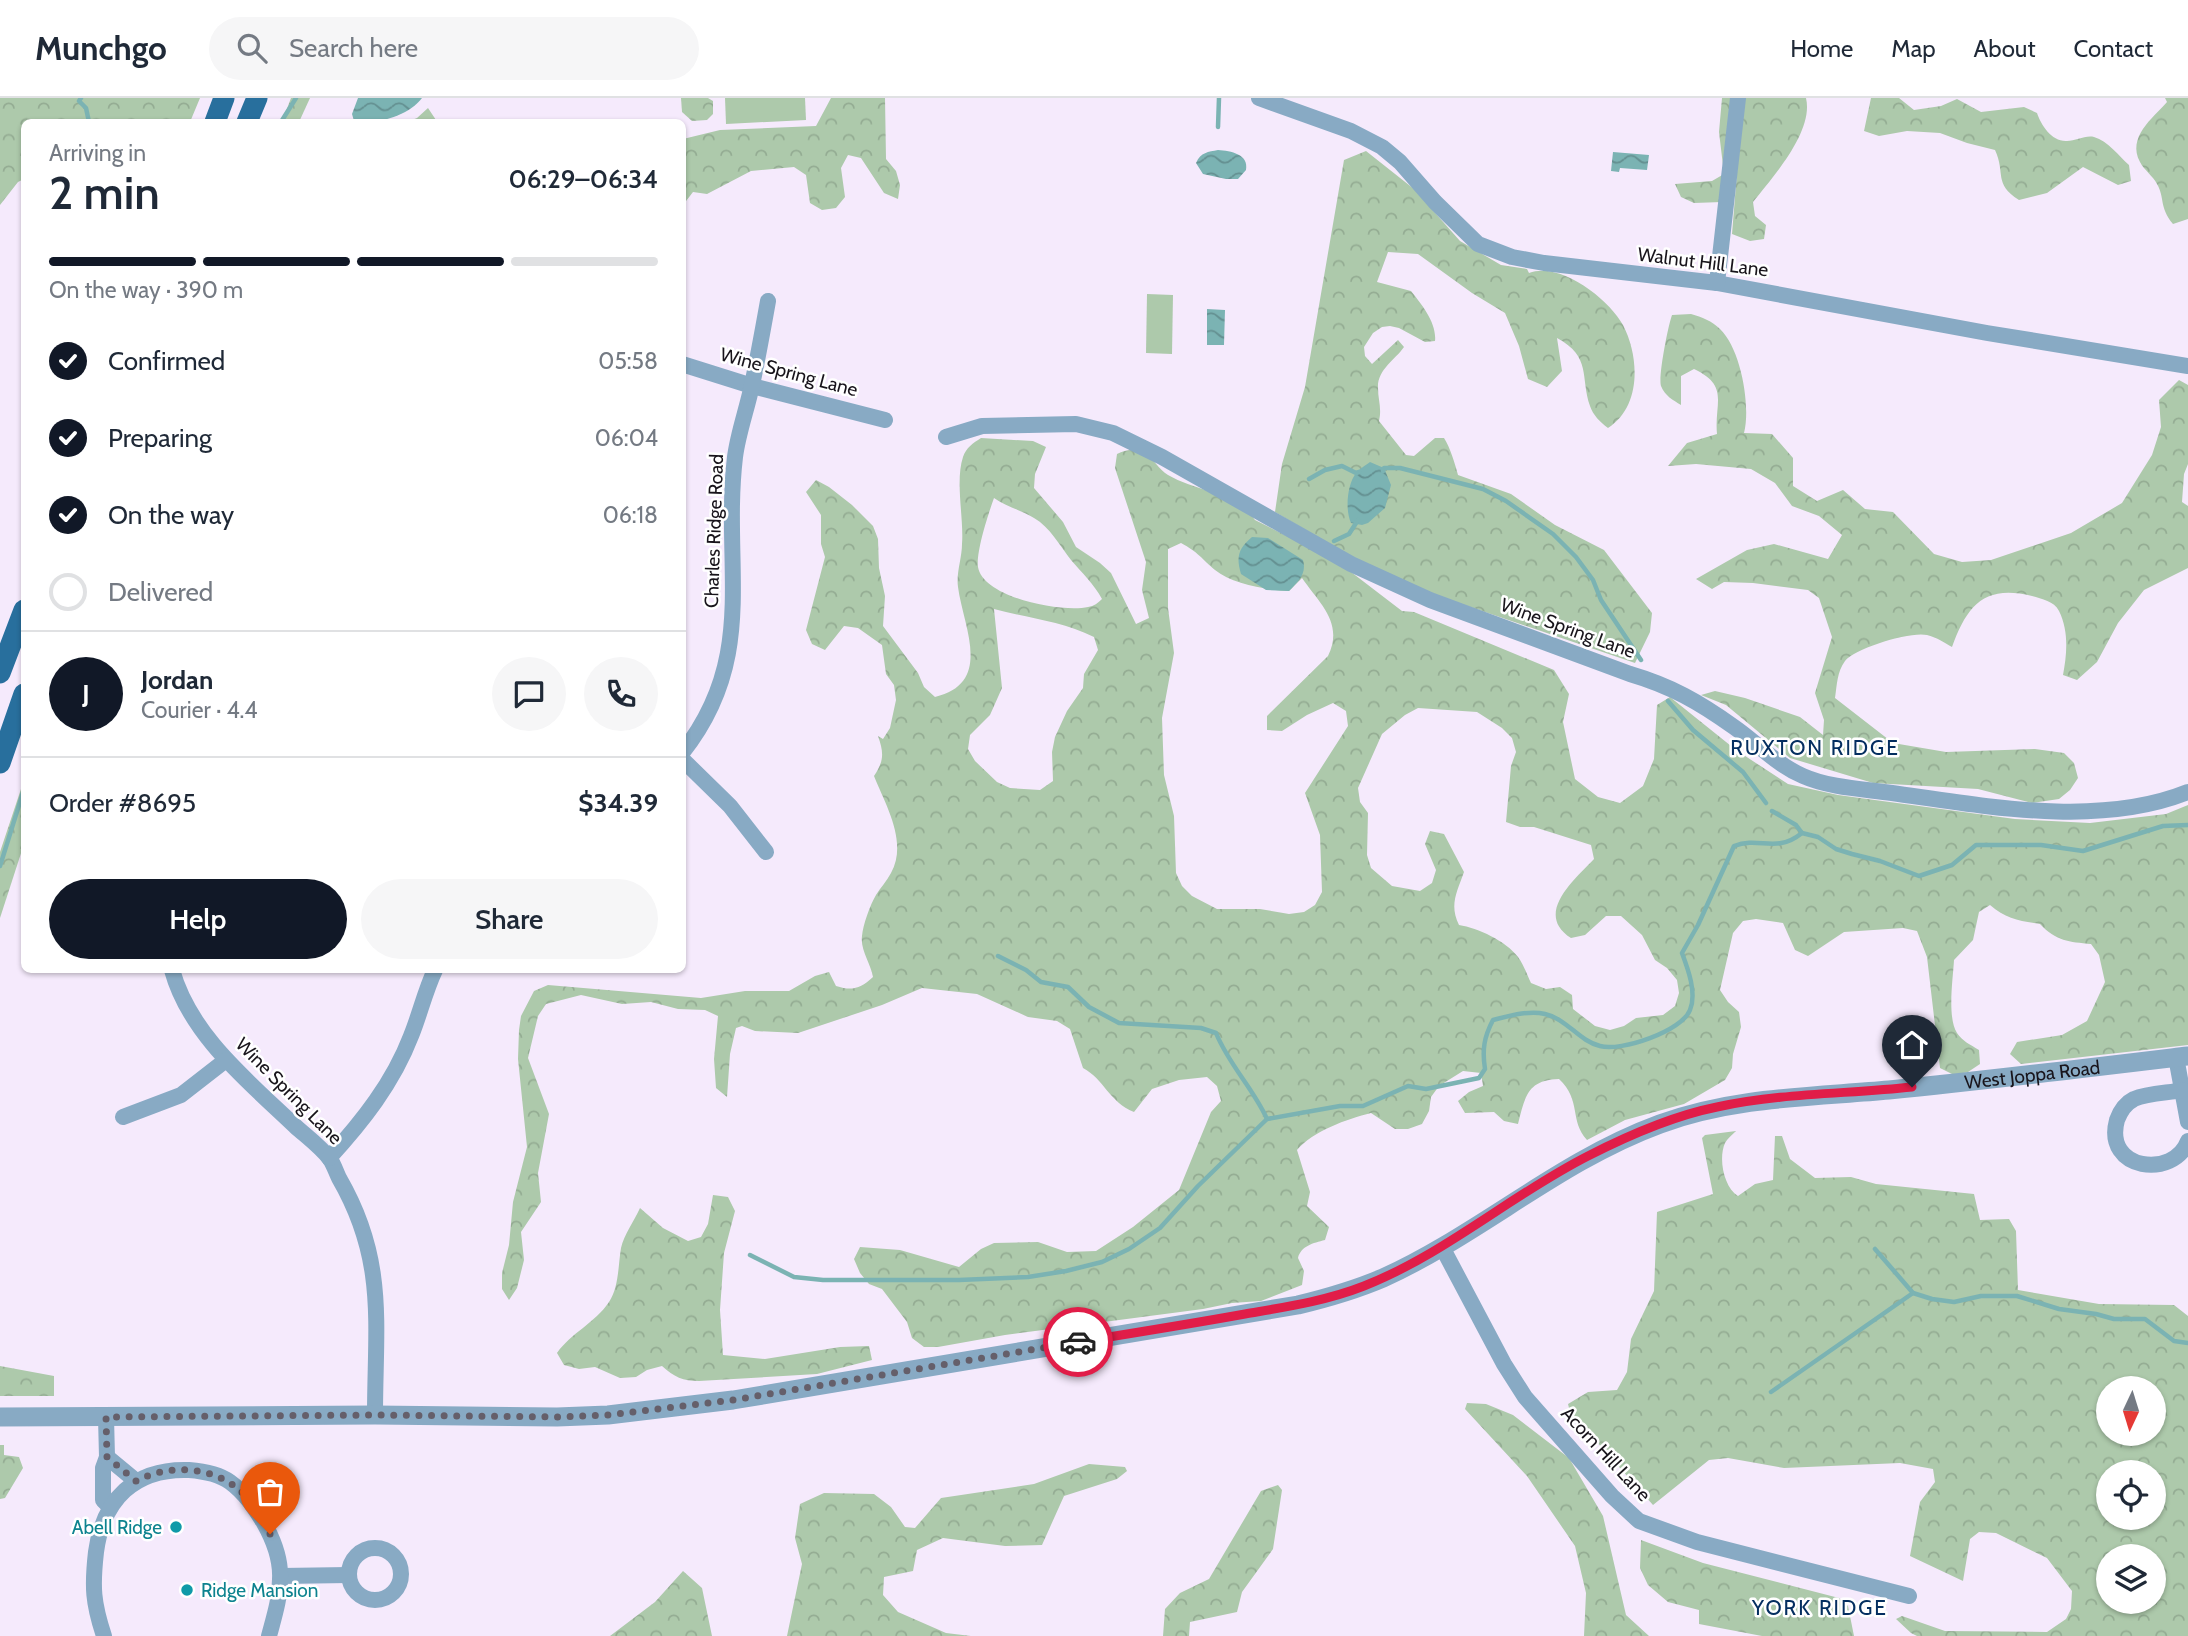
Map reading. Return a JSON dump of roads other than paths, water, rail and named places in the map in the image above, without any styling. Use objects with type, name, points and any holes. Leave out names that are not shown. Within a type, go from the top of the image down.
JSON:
[{"type":"main road","points":[[216,119],[224,98]]},
{"type":"main road","points":[[248,119],[257,98]]},
{"type":"main road","points":[[0,673],[21,639]]},
{"type":"main road","points":[[0,763],[21,703]]},
{"type":"street","name":"Walnut Hill Lane","points":[[1259,98],[1351,131],[1382,147],[1400,162],[1435,202],[1478,244],[1512,257],[1717,283],[1987,333],[2188,366]]},
{"type":"street","points":[[1717,283],[1738,98]]},
{"type":"street","name":"Charles Ridge Road","points":[[686,747],[717,696],[729,654],[733,614],[732,509],[736,456],[768,301]]},
{"type":"street","name":"Wine Spring Lane","points":[[686,365],[752,386],[886,420]]},
{"type":"street","name":"Wine Spring Lane","points":[[946,437],[982,426],[1076,424],[1113,433],[1162,457],[1350,564],[1430,600],[1585,658],[1662,683],[1734,727],[1780,763],[1804,777],[1830,784],[2029,809],[2088,811],[2125,808],[2172,799],[2188,793]]},
{"type":"street","points":[[686,763],[730,806],[766,852]]},
{"type":"street","name":"Wine Spring Lane","points":[[173,973],[189,1007],[226,1060],[329,1158],[360,1221],[373,1266],[377,1311],[375,1415]]},
{"type":"street","points":[[329,1158],[372,1106],[387,1083],[411,1037],[434,973]]},
{"type":"street","points":[[2182,1056],[2188,1122]]},
{"type":"street","name":"West Joppa Road","points":[[0,1417],[589,1416],[733,1400],[1298,1305],[1336,1296],[1364,1286],[1442,1247],[1586,1157],[1661,1124],[1714,1107],[1785,1097],[1899,1089],[2182,1056]]},
{"type":"street","points":[[123,1117],[181,1095],[226,1060]]},
{"type":"street","points":[[2183,1090],[2132,1100],[2120,1112],[2114,1131],[2118,1150],[2131,1162],[2156,1165],[2172,1159],[2185,1149],[2188,1141]]},
{"type":"street","name":"Acorn Hill Lane","points":[[1442,1247],[1504,1364],[1525,1397],[1612,1496],[1639,1521],[1698,1542],[1909,1596]]},
{"type":"street","points":[[106,1417],[107,1457],[103,1468],[103,1500],[110,1507]]},
{"type":"street","points":[[107,1457],[136,1481]]},
{"type":"street","points":[[104,1636],[93,1600],[93,1576],[98,1541],[110,1507],[136,1481],[153,1472],[181,1470],[201,1471],[228,1480],[250,1500],[270,1534],[281,1576],[278,1607],[268,1636]]},
{"type":"street","points":[[281,1576],[349,1575]]},
{"type":"water","points":[[358,98],[422,98],[409,109],[391,118],[353,119],[352,114]]},
{"type":"water","points":[[1218,150],[1233,153],[1245,160],[1246,170],[1238,179],[1203,174],[1196,163],[1198,159],[1205,153]]},
{"type":"water","points":[[1613,152],[1649,155],[1647,170],[1620,168],[1619,172],[1611,171]]},
{"type":"water","points":[[1207,309],[1225,310],[1224,345],[1207,345]]},
{"type":"water","points":[[1370,462],[1384,468],[1391,485],[1385,508],[1368,523],[1351,523],[1348,505],[1351,484],[1357,472]]},
{"type":"water","points":[[1252,537],[1268,538],[1303,560],[1303,574],[1289,591],[1266,590],[1241,574],[1239,554]]},
{"type":"waterway","points":[[81,98],[79,101],[86,108],[88,119]]},
{"type":"waterway","points":[[283,119],[296,98]]},
{"type":"waterway","points":[[1218,127],[1219,98]]},
{"type":"waterway","points":[[1309,479],[1325,470],[1342,466],[1359,472]]},
{"type":"waterway","points":[[1383,471],[1384,468],[1400,468],[1483,489],[1506,501],[1553,534],[1576,557],[1593,580],[1601,600],[1641,660]]},
{"type":"waterway","points":[[1334,541],[1349,534],[1358,520]]},
{"type":"waterway","points":[[1668,701],[1693,730],[1743,772],[1766,803]]},
{"type":"waterway","points":[[0,866],[21,799]]},
{"type":"waterway","points":[[1772,811],[1796,825],[1802,833],[1818,837],[1836,849],[1880,861],[1919,876],[1952,865],[1976,845],[2041,845],[2083,851],[2163,826],[2188,825]]},
{"type":"waterway","points":[[750,1255],[794,1277],[823,1280],[1028,1277],[1102,1262],[1129,1249],[1160,1228],[1198,1186],[1267,1119],[1340,1106],[1363,1106],[1408,1086],[1426,1089],[1479,1078],[1485,1069],[1484,1044],[1493,1020],[1526,1013],[1545,1014],[1560,1020],[1586,1040],[1610,1047],[1636,1043],[1676,1025],[1690,1010],[1693,996],[1682,953],[1698,925],[1734,846],[1743,843],[1776,844],[1802,833]]},
{"type":"waterway","points":[[998,956],[1026,970],[1041,982],[1068,987],[1089,1007],[1119,1023],[1201,1028],[1216,1033],[1227,1056],[1267,1119]]},
{"type":"waterway","points":[[1875,1249],[1913,1293],[1932,1299],[1954,1302],[1981,1296],[2017,1296],[2059,1309],[2114,1319],[2145,1319],[2174,1341],[2188,1343]]},
{"type":"waterway","points":[[1771,1392],[1913,1293]]},
{"type":"place","name":"Abell Ridge","points":[[176,1527]]},
{"type":"place","name":"Ridge Mansion","points":[[187,1590]]},
{"type":"district","name":"RUXTON RIDGE","points":[[1815,747]]},
{"type":"district","name":"YORK RIDGE","points":[[1820,1607]]}]
